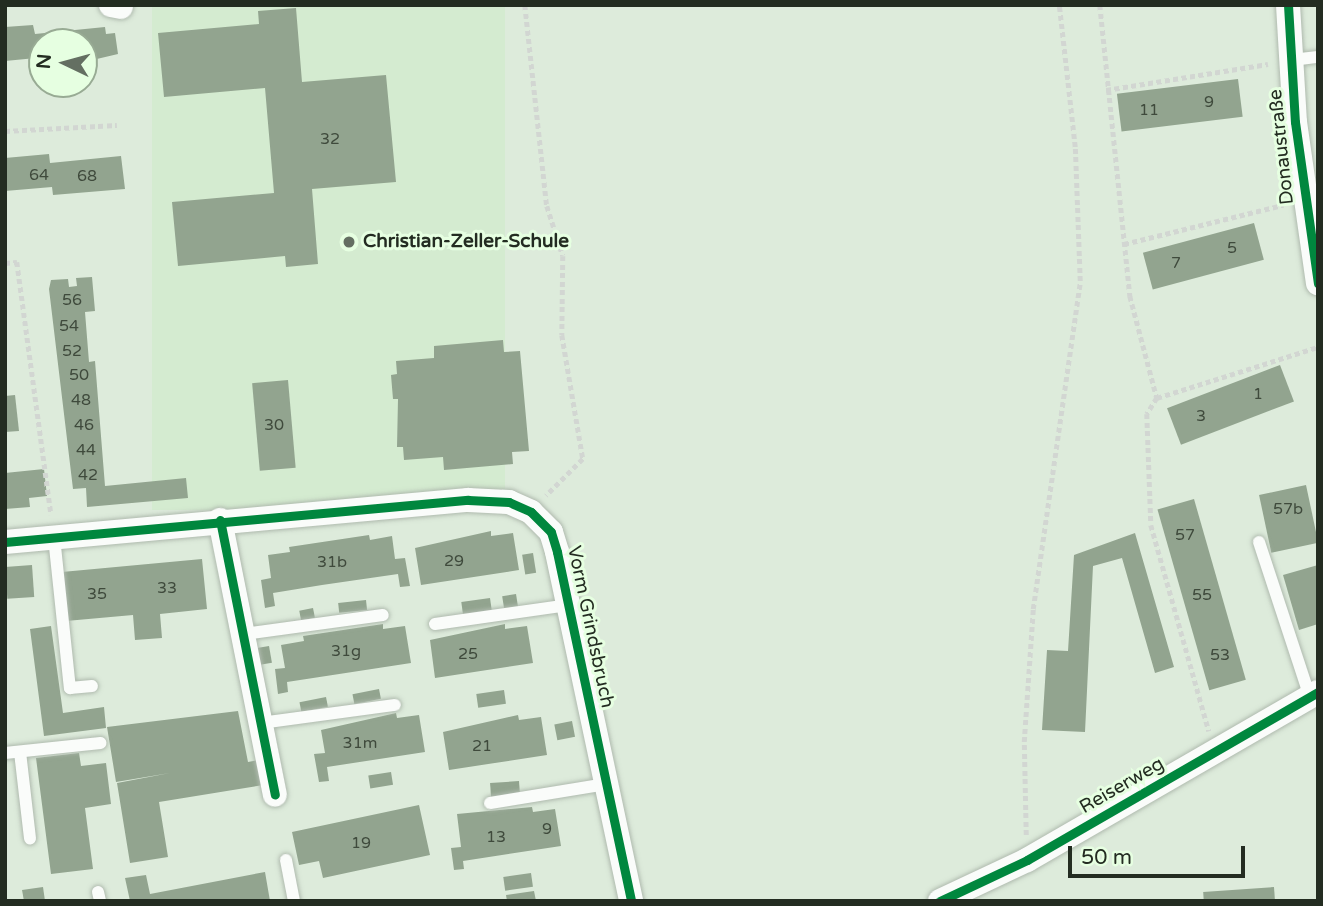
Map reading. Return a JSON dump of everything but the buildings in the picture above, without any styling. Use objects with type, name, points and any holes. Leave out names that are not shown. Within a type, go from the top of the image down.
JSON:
[{"type":"street","name":"Donaustraße","points":[[1288,5],[1305,200],[1318,284]]},
{"type":"street","points":[[5,542],[220,520],[468,500],[509,502],[531,512]]},
{"type":"street","name":"Vorm Grindsbruch","points":[[531,512],[551,532],[631,901]]},
{"type":"street","points":[[220,520],[275,795]]},
{"type":"street","name":"Reiserweg","points":[[940,901],[1027,860],[1314,695]]},
{"type":"lane","points":[[1292,60],[1318,57]]},
{"type":"lane","points":[[54,537],[70,688],[92,686]]},
{"type":"lane","points":[[1259,541],[1314,695]]},
{"type":"lane","points":[[435,624],[568,606]]},
{"type":"lane","points":[[244,634],[383,615]]},
{"type":"lane","points":[[261,723],[396,705]]},
{"type":"lane","points":[[5,753],[100,743]]},
{"type":"lane","points":[[20,752],[30,838]]},
{"type":"lane","points":[[490,803],[606,785]]},
{"type":"lane","points":[[286,860],[294,901]]},
{"type":"path","points":[[525,5],[547,206],[563,256],[562,335],[583,459],[531,512]]},
{"type":"path","points":[[1027,860],[1024,742],[1033,609],[1080,281],[1075,147],[1059,5]]},
{"type":"path","points":[[1100,5],[1106,90],[1130,296],[1157,398]]},
{"type":"path","points":[[1106,90],[1292,60]]},
{"type":"path","points":[[5,131],[117,125]]},
{"type":"path","points":[[1124,244],[1305,200]]},
{"type":"path","points":[[5,263],[17,262],[54,537]]},
{"type":"path","points":[[1214,752],[1151,525],[1147,414],[1157,398],[1318,347]]},
{"type":"shaded area","name":"Christian-Zeller-Schule","points":[[152,5],[505,5],[505,510],[152,510]]},
{"type":"cycle path","points":[[1288,5],[1295,122],[1318,283]]},
{"type":"cycle path","points":[[5,542],[468,500],[509,502],[531,512],[551,532],[557,552],[631,901]]},
{"type":"cycle path","points":[[220,520],[275,795]]},
{"type":"cycle path","points":[[940,901],[1027,860],[1318,692]]},
{"type":"place","name":"Christian-Zeller-Schule","points":[[349,242]]}]
